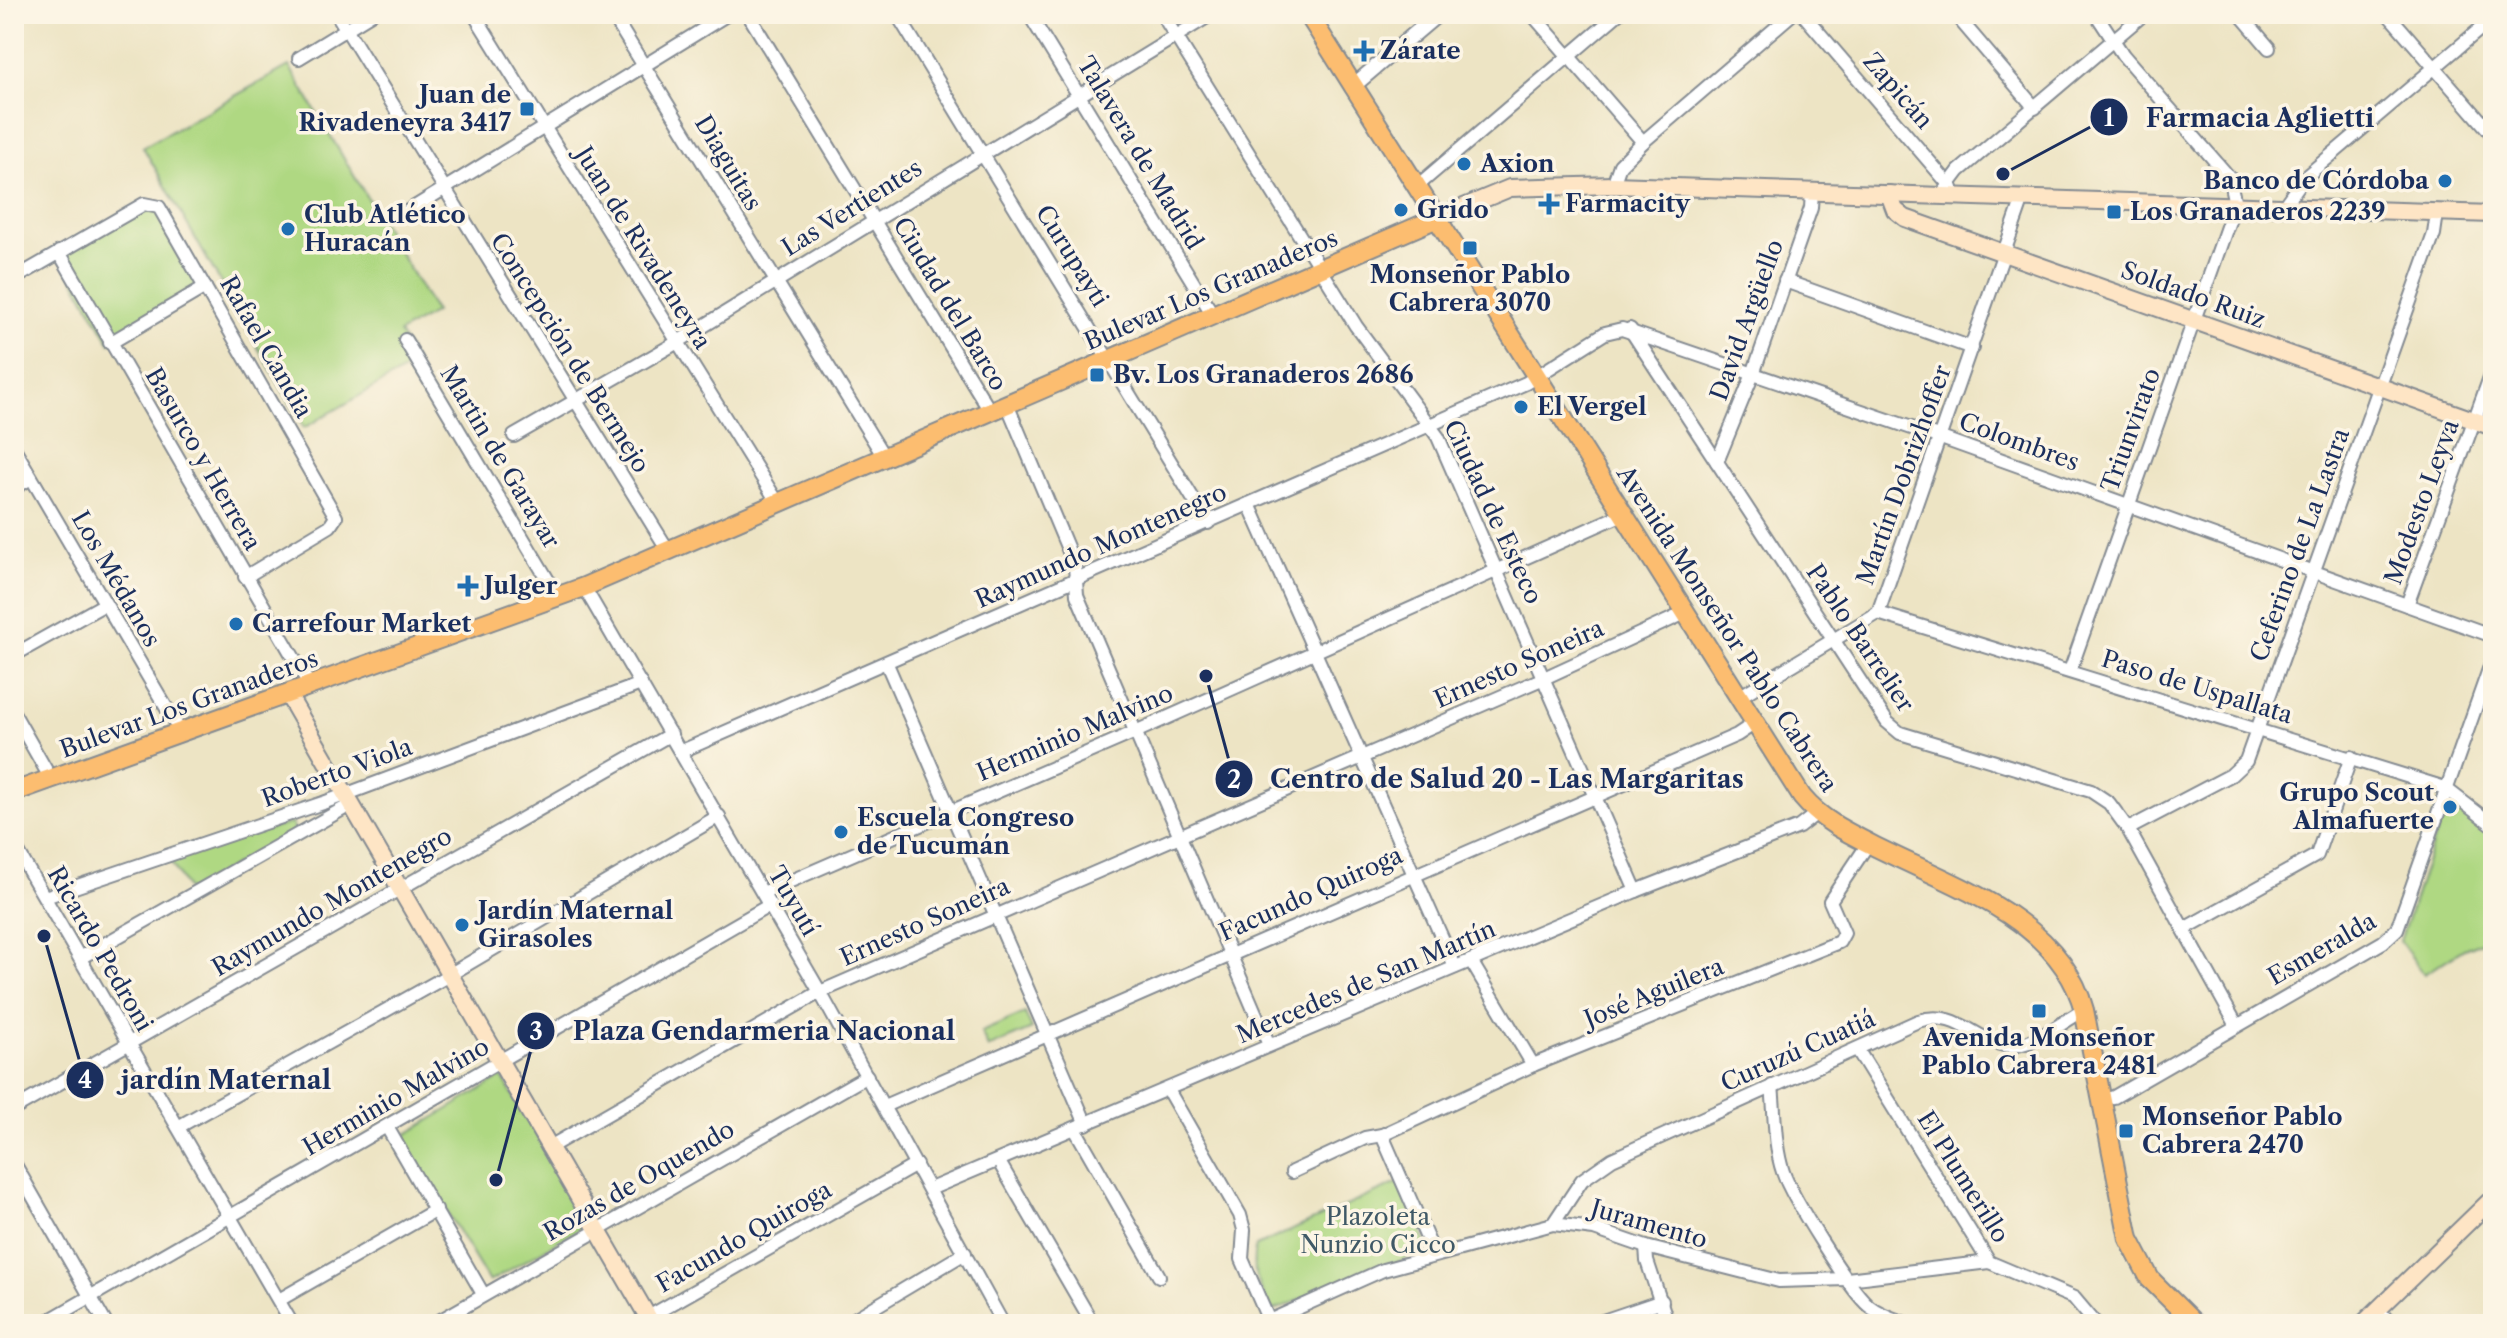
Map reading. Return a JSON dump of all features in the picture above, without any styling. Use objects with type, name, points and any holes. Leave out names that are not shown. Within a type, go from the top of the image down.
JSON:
[{"type":"main road","name":"Avenida Monseñor Pablo Cabrera","points":[[1308,14],[1802,797],[1817,813],[1868,844],[2030,929],[2055,951],[2072,974],[2084,1010],[2125,1224],[2137,1257],[2156,1287],[2195,1324]]},
{"type":"main road","name":"Bulevar Los Granaderos","points":[[14,792],[584,587],[1510,188],[1613,185],[1889,194],[1944,189],[1960,196],[2493,214]]},
{"type":"main road","name":"Soldado Ruiz","points":[[1889,194],[1895,210],[1905,218],[2493,427]]},
{"type":"main road","points":[[288,695],[598,1232],[645,1322]]},
{"type":"main road","points":[[2363,1324],[2493,1198]]},
{"type":"street","name":"Concepción de Bermejo","points":[[337,14],[668,550]]},
{"type":"street","points":[[299,58],[371,14]]},
{"type":"street","name":"Juan de Rivadeneyra","points":[[474,14],[778,503]]},
{"type":"street","name":"Diaguitas","points":[[612,14],[884,457]]},
{"type":"street","points":[[400,216],[728,14]]},
{"type":"street","name":"Ciudad del Barco","points":[[748,14],[873,220],[998,407],[1075,566],[1077,595],[1133,733],[1269,1045]]},
{"type":"street","name":"Curupayti","points":[[897,14],[1208,523]]},
{"type":"street","name":"Talavera de Madrid","points":[[1029,14],[1213,315]]},
{"type":"street","name":"Ciudad de Esteco","points":[[1162,14],[1370,348],[1438,437],[1636,891]]},
{"type":"street","name":"Las Vertientes","points":[[514,436],[676,343],[1212,14]]},
{"type":"street","points":[[1352,87],[1438,14]]},
{"type":"street","points":[[1532,14],[1643,142]]},
{"type":"street","points":[[1415,188],[1618,14]]},
{"type":"street","points":[[1613,185],[1620,165],[1643,142],[1792,14]]},
{"type":"street","name":"Zapicán","points":[[1803,14],[1944,189]]},
{"type":"street","points":[[1955,14],[2035,108]]},
{"type":"street","points":[[2096,14],[2123,55],[2229,177],[2235,204]]},
{"type":"street","points":[[1944,189],[2144,14]]},
{"type":"street","points":[[2240,14],[2269,48]]},
{"type":"street","points":[[2388,14],[2493,135]]},
{"type":"street","points":[[2284,206],[2303,179],[2493,18]]},
{"type":"street","name":"David Argüello","points":[[1717,462],[1753,374],[1811,208],[1812,191]]},
{"type":"street","name":"Martín Dobrizhoffer","points":[[1739,697],[1878,613],[2007,253],[2023,198]]},
{"type":"street","name":"Rafael Candia","points":[[59,252],[144,204],[152,203],[159,207],[205,287],[336,517],[330,526],[245,577]]},
{"type":"street","name":"Triunvirato","points":[[2070,671],[2235,204]]},
{"type":"street","name":"Ceferino de La Lastra","points":[[2128,829],[2240,769],[2258,728],[2380,388],[2434,234],[2437,213]]},
{"type":"street","points":[[17,277],[59,252]]},
{"type":"street","name":"Basurco y Herrera","points":[[59,252],[310,686]]},
{"type":"street","points":[[1785,281],[1972,348]]},
{"type":"street","points":[[110,343],[205,287]]},
{"type":"street","points":[[1536,377],[1605,333],[1630,329]]},
{"type":"street","name":"Colombres","points":[[1630,329],[2493,636]]},
{"type":"street","name":"Pablo Barrelier","points":[[1630,329],[1893,729],[2091,791],[2109,803],[2128,829],[2236,1024]]},
{"type":"street","name":"Martin de Garayar","points":[[405,340],[558,597]]},
{"type":"street","name":"Modesto Leyva","points":[[2407,605],[2493,369]]},
{"type":"street","name":"Raymundo Montenegro","points":[[682,751],[1075,582],[1536,377]]},
{"type":"street","name":"Los Médanos","points":[[14,448],[180,731]]},
{"type":"street","points":[[14,488],[31,478]]},
{"type":"street","points":[[1249,504],[1364,756],[1455,967]]},
{"type":"street","name":"Herminio Malvino","points":[[763,893],[1133,733],[1623,514]]},
{"type":"street","name":"Tuyutí","points":[[584,587],[820,992],[1003,1324]]},
{"type":"street","points":[[14,655],[105,604]]},
{"type":"street","name":"Ernesto Soneira","points":[[548,1148],[820,992],[1544,678],[1685,613]]},
{"type":"street","name":"Paso de Uspallata","points":[[1878,613],[2445,788],[2493,825]]},
{"type":"street","name":"Esmeralda","points":[[2100,1100],[2114,1097],[2383,942],[2397,929],[2493,658]]},
{"type":"street","points":[[887,664],[1046,1034],[1081,1127],[1159,1276]]},
{"type":"street","name":"Roberto Viola","points":[[45,897],[347,800],[641,684]]},
{"type":"street","points":[[14,714],[51,779]]},
{"type":"street","name":"Facundo Quiroga","points":[[884,1106],[1594,794],[1737,735],[1755,723]]},
{"type":"street","name":"Raymundo Montenegro","points":[[14,1109],[671,734]]},
{"type":"street","points":[[2184,929],[2317,855],[2351,757]]},
{"type":"street","points":[[80,958],[347,800]]},
{"type":"street","name":"Mercedes de San Martín","points":[[930,1189],[1636,891],[1799,827],[1817,813]]},
{"type":"street","points":[[178,1127],[449,975],[719,816]]},
{"type":"street","name":"José Aguilera","points":[[1292,1172],[1365,1138],[1382,1135],[1533,1065],[1839,942],[1844,933],[1831,907],[1831,896],[1868,844]]},
{"type":"street","name":"Ricardo Pedroni","points":[[14,845],[292,1324]]},
{"type":"street","points":[[14,876],[27,868]]},
{"type":"street","name":"Herminio Malvino","points":[[43,1324],[770,905]]},
{"type":"street","points":[[1471,961],[1533,1065]]},
{"type":"street","name":"Curuzú Cuatiá","points":[[1553,1224],[1582,1180],[1612,1159],[1931,1017],[1959,1022],[1998,1043],[2018,1045],[2084,1010]]},
{"type":"street","name":"El Plumerillo","points":[[1857,1049],[1989,1262],[2074,1298],[2096,1324]]},
{"type":"street","name":"Rozas de Oquendo","points":[[434,1324],[867,1076]]},
{"type":"street","points":[[1772,1086],[1782,1170],[1847,1279],[1873,1309],[1908,1324]]},
{"type":"street","points":[[1168,1090],[1240,1215],[1242,1259],[1265,1322]]},
{"type":"street","points":[[387,1127],[483,1294]]},
{"type":"street","points":[[1382,1135],[1434,1254]]},
{"type":"street","points":[[999,1162],[1093,1324]]},
{"type":"street","points":[[14,1163],[106,1324]]},
{"type":"street","name":"Facundo Quiroga","points":[[645,1322],[916,1165]]},
{"type":"street","points":[[279,1300],[436,1210]]},
{"type":"street","name":"Juramento","points":[[1265,1322],[1286,1319],[1383,1270],[1553,1224],[1594,1229],[1646,1247],[1767,1280],[1847,1279],[1989,1262]]},
{"type":"street","points":[[1646,1247],[1647,1261],[1668,1324]]},
{"type":"street","points":[[846,1324],[965,1253]]},
{"type":"street","points":[[1594,1324],[1662,1301]]},
{"type":"street","points":[[2377,1310],[2392,1324]]},
{"type":"green space","name":"Club Atlético Huracán","points":[[289,66],[435,312],[399,333],[416,363],[304,428],[143,147]]},
{"type":"green space","points":[[152,203],[205,287],[110,343],[59,253]]},
{"type":"green space","points":[[2448,798],[2493,836],[2493,937],[2464,949],[2424,974],[2400,941]]},
{"type":"green space","points":[[292,823],[295,831],[188,891],[168,857]]},
{"type":"green space","points":[[1025,1013],[1032,1029],[988,1048],[981,1032]]},
{"type":"green space","points":[[502,1077],[589,1223],[489,1282],[402,1137]]},
{"type":"green space","name":"Plazoleta Nunzio Cicco","points":[[1402,1181],[1429,1250],[1272,1311],[1255,1271],[1256,1246]]},
{"type":"place","name":"Zárate","points":[[1364,51]]},
{"type":"place","name":"Juan de Rivadeneyra 3417","points":[[527,109]]},
{"type":"place","name":"Axion","points":[[1464,164]]},
{"type":"place","name":"Farmacia Aglietti","points":[[2003,174]]},
{"type":"place","name":"Banco de Córdoba","points":[[2445,181]]},
{"type":"place","name":"Farmacity","points":[[1549,204]]},
{"type":"place","name":"Grido","points":[[1401,210]]},
{"type":"place","name":"Los Granaderos 2239","points":[[2114,212]]},
{"type":"place","name":"Club Atlético Huracán","points":[[288,229]]},
{"type":"place","name":"Monseñor Pablo Cabrera 3070","points":[[1470,248]]},
{"type":"place","name":"Bv. Los Granaderos 2686","points":[[1097,375]]},
{"type":"place","name":"El Vergel","points":[[1521,407]]},
{"type":"place","name":"Julger","points":[[468,586]]},
{"type":"place","name":"Carrefour Market","points":[[236,624]]},
{"type":"place","name":"Centro de Salud 20 - Las Margaritas","points":[[1206,676]]},
{"type":"place","name":"Grupo Scout Almafuerte","points":[[2450,807]]},
{"type":"place","name":"Escuela Congreso de Tucumán","points":[[841,832]]},
{"type":"place","name":"Jardín Maternal Girasoles","points":[[462,925]]},
{"type":"place","name":"jardín Maternal","points":[[44,936]]},
{"type":"place","name":"Avenida Monseñor Pablo Cabrera 2481","points":[[2039,1011]]},
{"type":"place","name":"Monseñor Pablo Cabrera 2470","points":[[2126,1131]]},
{"type":"place","name":"Plaza Gendarmeria Nacional","points":[[496,1180]]}]
